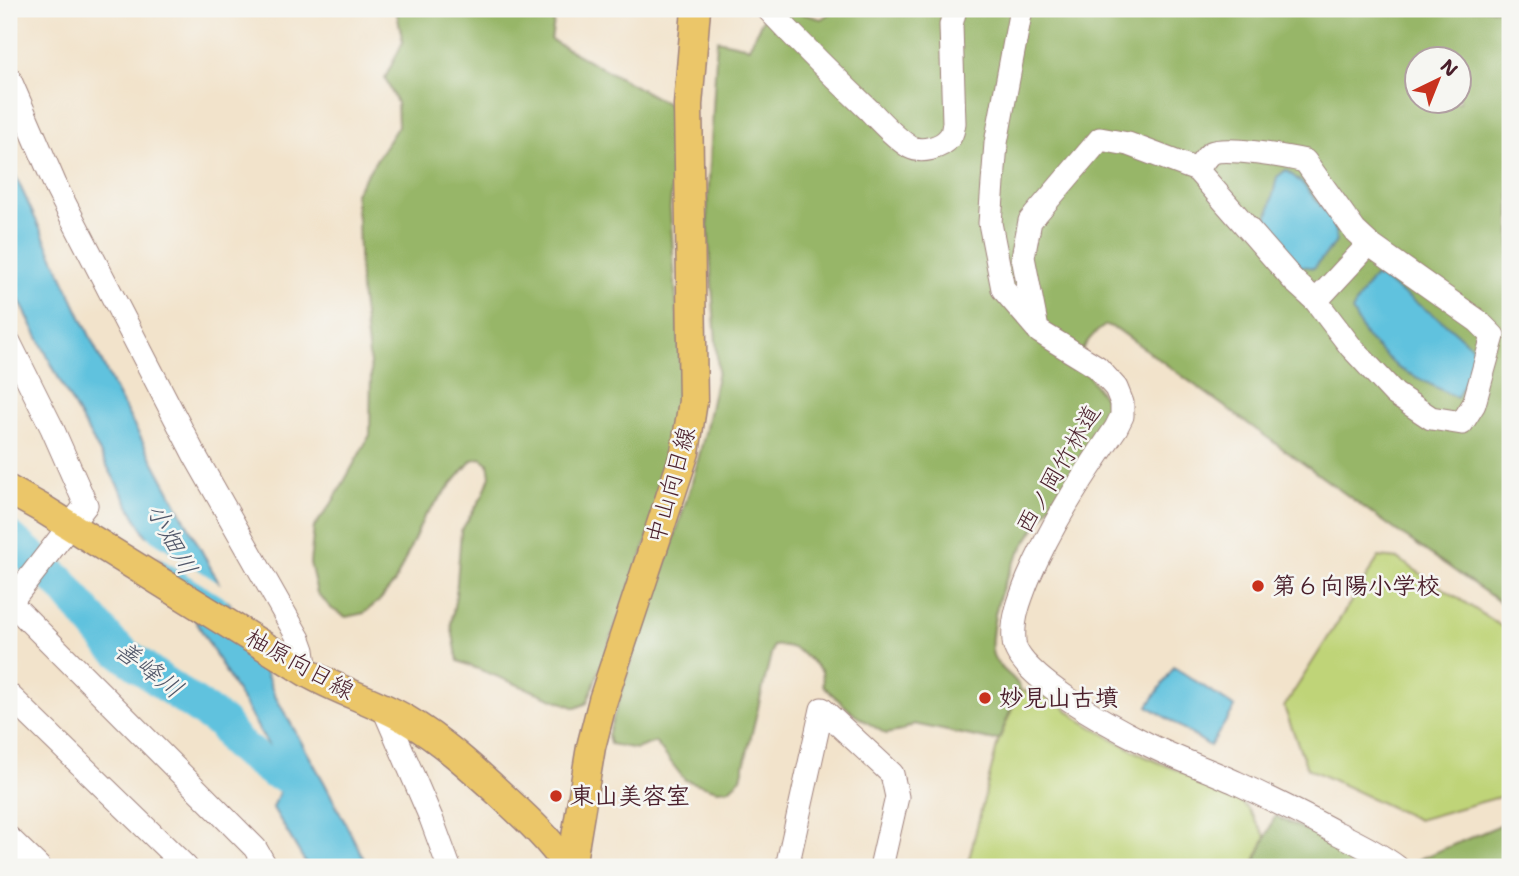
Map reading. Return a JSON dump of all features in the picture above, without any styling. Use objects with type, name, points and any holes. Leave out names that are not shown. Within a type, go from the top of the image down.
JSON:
[{"type":"main road","name":"中山向日線","points":[[569,867],[591,747],[603,700],[685,452],[693,401],[688,106],[696,9]]},
{"type":"main road","name":"柚原向日線","points":[[9,490],[306,672],[383,707],[428,733],[484,779],[543,834],[569,867]]},
{"type":"street","points":[[768,9],[888,129],[912,148],[922,150],[944,143],[951,136],[954,123],[951,25],[955,9]]},
{"type":"street","name":"西ノ岡竹林道","points":[[1021,9],[996,143],[990,223],[1003,289],[1040,332],[1097,367],[1116,388],[1122,402],[1122,416],[1068,499],[1041,550],[1015,617],[1013,643],[1019,657],[1060,693],[1097,717],[1147,744],[1303,815],[1382,856],[1397,867]]},
{"type":"street","points":[[9,78],[69,213],[194,454],[299,639],[306,672]]},
{"type":"street","points":[[1037,327],[1023,257],[1030,221],[1100,139],[1128,144],[1197,170],[1395,394],[1431,418],[1462,423],[1474,404],[1493,336],[1478,321],[1369,244],[1355,230],[1305,161],[1279,155],[1222,150],[1210,153],[1197,170]]},
{"type":"street","points":[[1316,302],[1369,244]]},
{"type":"street","points":[[9,342],[52,428],[86,505],[10,603],[255,848],[266,867]]},
{"type":"street","points":[[9,695],[186,867]]},
{"type":"street","points":[[383,707],[449,867]]},
{"type":"street","points":[[787,867],[822,709],[892,774],[897,797],[881,867]]},
{"type":"street","points":[[9,838],[39,867]]},
{"type":"green space","points":[[396,9],[556,9],[551,40],[679,110],[670,208],[681,370],[674,448],[652,527],[587,703],[576,708],[458,661],[451,624],[461,531],[483,495],[490,476],[488,463],[481,458],[472,460],[424,517],[395,582],[380,600],[364,613],[346,617],[332,609],[317,593],[310,563],[314,527],[332,503],[370,435],[371,372],[360,283],[355,193],[398,126],[397,103],[385,78],[403,42]]},
{"type":"green space","points":[[768,9],[786,9],[821,19],[836,9],[1510,9],[1510,609],[1394,529],[1117,329],[1106,325],[1090,339],[1079,357],[1105,399],[1108,408],[1104,426],[1021,550],[1000,594],[992,642],[993,655],[1020,688],[999,739],[990,740],[914,724],[901,731],[886,734],[855,715],[823,686],[822,671],[806,656],[788,647],[773,646],[741,778],[729,789],[717,790],[685,780],[655,742],[636,749],[610,744],[608,735],[636,645],[691,486],[718,371],[707,214],[717,40],[749,47]]},
{"type":"green space","points":[[1379,557],[1398,559],[1510,632],[1510,794],[1418,820],[1307,768],[1284,707]]},
{"type":"green space","points":[[1043,689],[1077,718],[1109,737],[1146,757],[1232,793],[1248,809],[1266,837],[1252,867],[967,867],[998,742],[1020,690],[1030,693]]},
{"type":"green space","points":[[1275,816],[1364,857],[1377,867],[1253,867]]},
{"type":"green space","points":[[1510,821],[1510,867],[1417,867],[1415,862],[1419,859]]},
{"type":"water","name":"小畑川","points":[[9,162],[114,388],[368,867],[308,867],[273,808],[282,784],[268,745],[137,520],[59,379],[9,280]]},
{"type":"water","points":[[1286,170],[1303,184],[1332,219],[1337,241],[1314,268],[1296,265],[1266,225],[1277,177]]},
{"type":"water","points":[[1376,275],[1445,323],[1478,352],[1457,398],[1398,368],[1366,337],[1352,311]]},
{"type":"water","points":[[1174,667],[1235,707],[1210,746],[1148,706]]},
{"type":"pier","points":[[141,533],[225,587],[235,605],[151,552]]},
{"type":"waterway","name":"善峰川","points":[[9,538],[62,584],[112,645],[222,723],[236,743],[273,771],[302,781]]},
{"type":"place","name":"第６向陽小学校","points":[[1258,586]]},
{"type":"place","name":"妙見山古墳","points":[[985,698]]},
{"type":"place","name":"東山美容室","points":[[556,796]]}]
